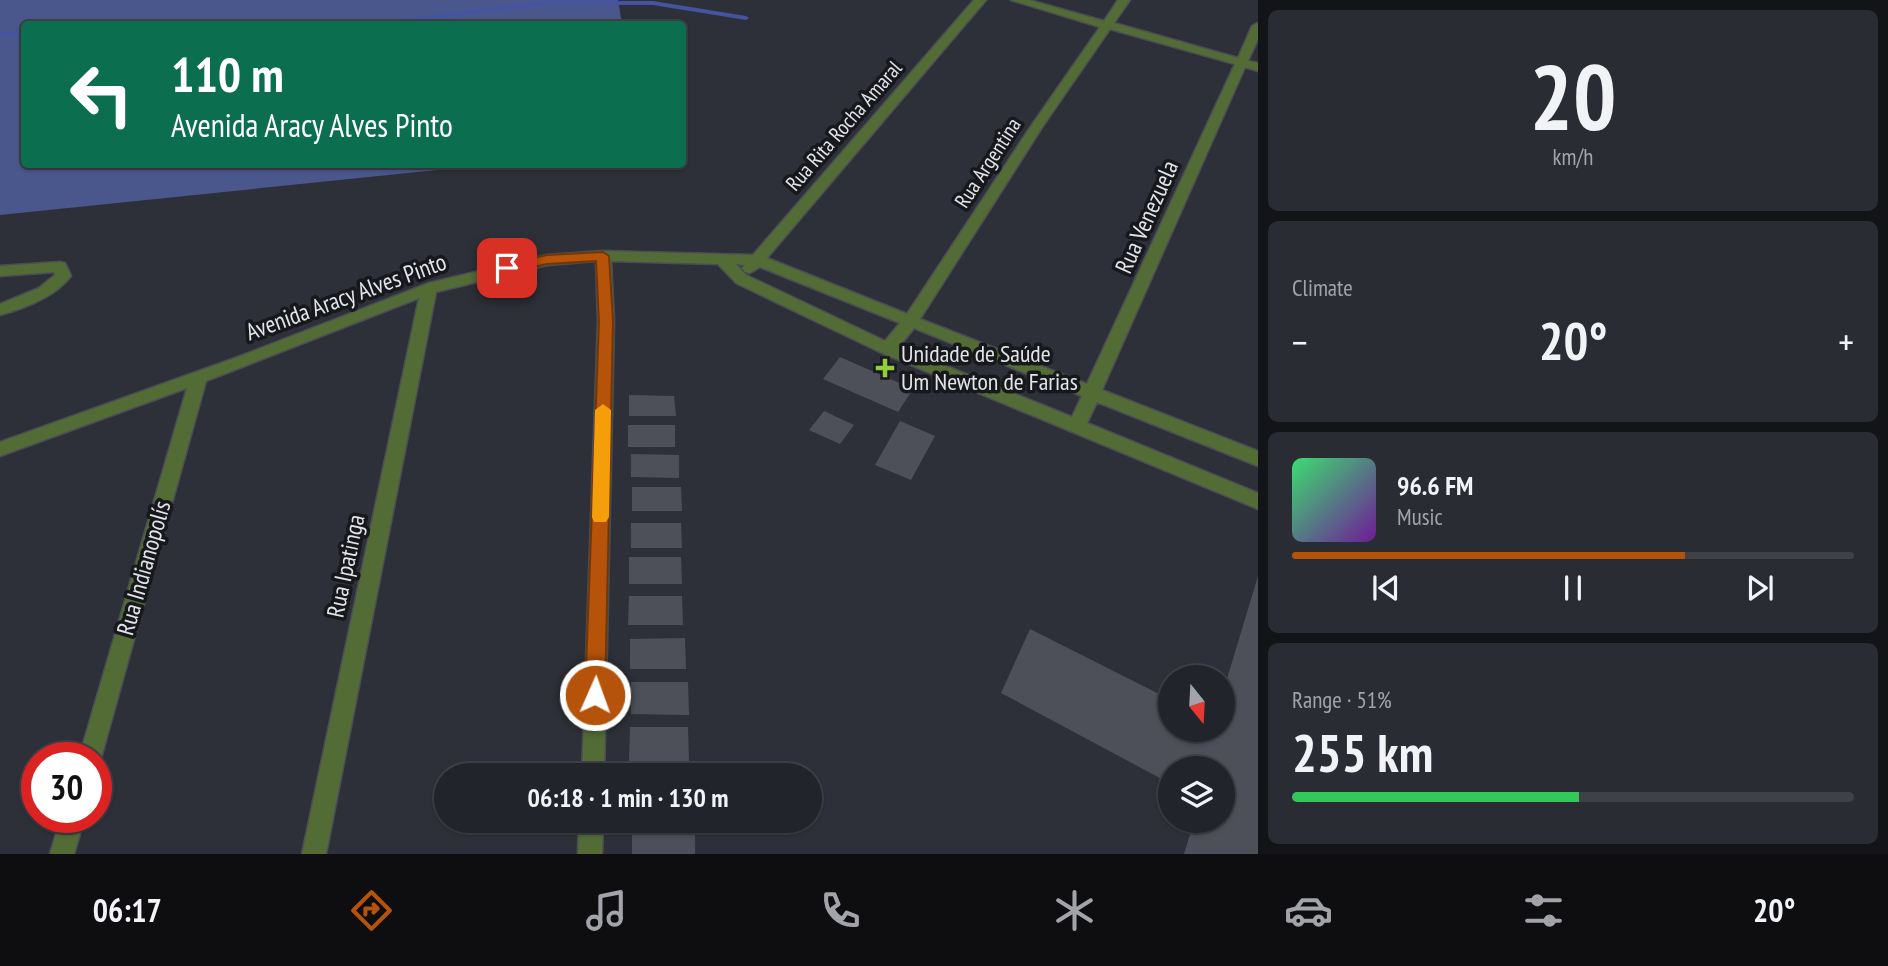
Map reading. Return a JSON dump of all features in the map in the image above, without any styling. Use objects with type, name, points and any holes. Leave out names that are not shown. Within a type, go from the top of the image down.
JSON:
[{"type":"street","name":"Rua Rita Rocha Amaral","points":[[741,279],[980,0]]},
{"type":"street","points":[[1017,0],[1258,66]]},
{"type":"street","name":"Rua Argentina","points":[[888,349],[909,322],[1037,126],[1124,0]]},
{"type":"street","name":"Rua Venezuela","points":[[1077,426],[1258,26]]},
{"type":"street","name":"Avenida Aracy Alves Pinto","points":[[0,449],[199,377],[429,288],[547,260],[603,256],[757,260]]},
{"type":"street","points":[[593,763],[606,321],[603,256]]},
{"type":"street","points":[[723,260],[741,279],[888,349],[1258,501]]},
{"type":"street","points":[[757,260],[1258,459]]},
{"type":"street","points":[[0,271],[60,267],[63,276],[56,284],[0,310]]},
{"type":"street","name":"Rua Ipatinga","points":[[314,854],[429,288]]},
{"type":"street","name":"Rua Indianopolís","points":[[95,742],[199,377]]},
{"type":"street","points":[[62,854],[68,833]]},
{"type":"street","points":[[590,854],[591,833]]},
{"type":"shaded area","points":[[0,0],[618,0],[622,21],[21,21],[21,168],[457,168],[0,215]]},
{"type":"building","points":[[840,357],[913,389],[898,412],[823,379]]},
{"type":"building","points":[[629,395],[674,396],[676,416],[629,416]]},
{"type":"building","points":[[824,411],[854,425],[840,444],[809,430]]},
{"type":"building","points":[[900,421],[935,436],[911,480],[875,465]]},
{"type":"building","points":[[628,425],[675,425],[675,447],[628,447]]},
{"type":"building","points":[[631,454],[679,455],[679,478],[631,477]]},
{"type":"building","points":[[632,487],[681,487],[682,511],[632,511]]},
{"type":"building","points":[[631,523],[681,523],[682,548],[631,548]]},
{"type":"building","points":[[629,557],[681,557],[682,584],[629,584]]},
{"type":"building","points":[[1258,576],[1258,854],[1184,854],[1190,833],[1235,833],[1235,756],[1158,756],[1158,777],[1001,693],[1030,629],[1158,693],[1158,742],[1236,742],[1236,665],[1231,665]]},
{"type":"building","points":[[629,596],[682,596],[683,625],[628,625]]},
{"type":"building","points":[[685,638],[686,669],[630,669],[630,639]]},
{"type":"building","points":[[631,682],[688,682],[689,715],[631,714]]},
{"type":"building","points":[[630,727],[688,727],[689,762],[629,762]]},
{"type":"building","points":[[632,833],[695,833],[695,854],[632,854]]},
{"type":"waterway","points":[[402,21],[542,3],[653,3],[746,18]]},
{"type":"waterway","points":[[0,34],[21,36]]},
{"type":"slow traffic","points":[[600,517],[603,410]]},
{"type":"place","name":"Unidade de Saúde Um Newton de Farias","points":[[885,368]]},
{"type":"route","points":[[507,268],[547,260],[603,256],[606,321],[595,695]]}]
